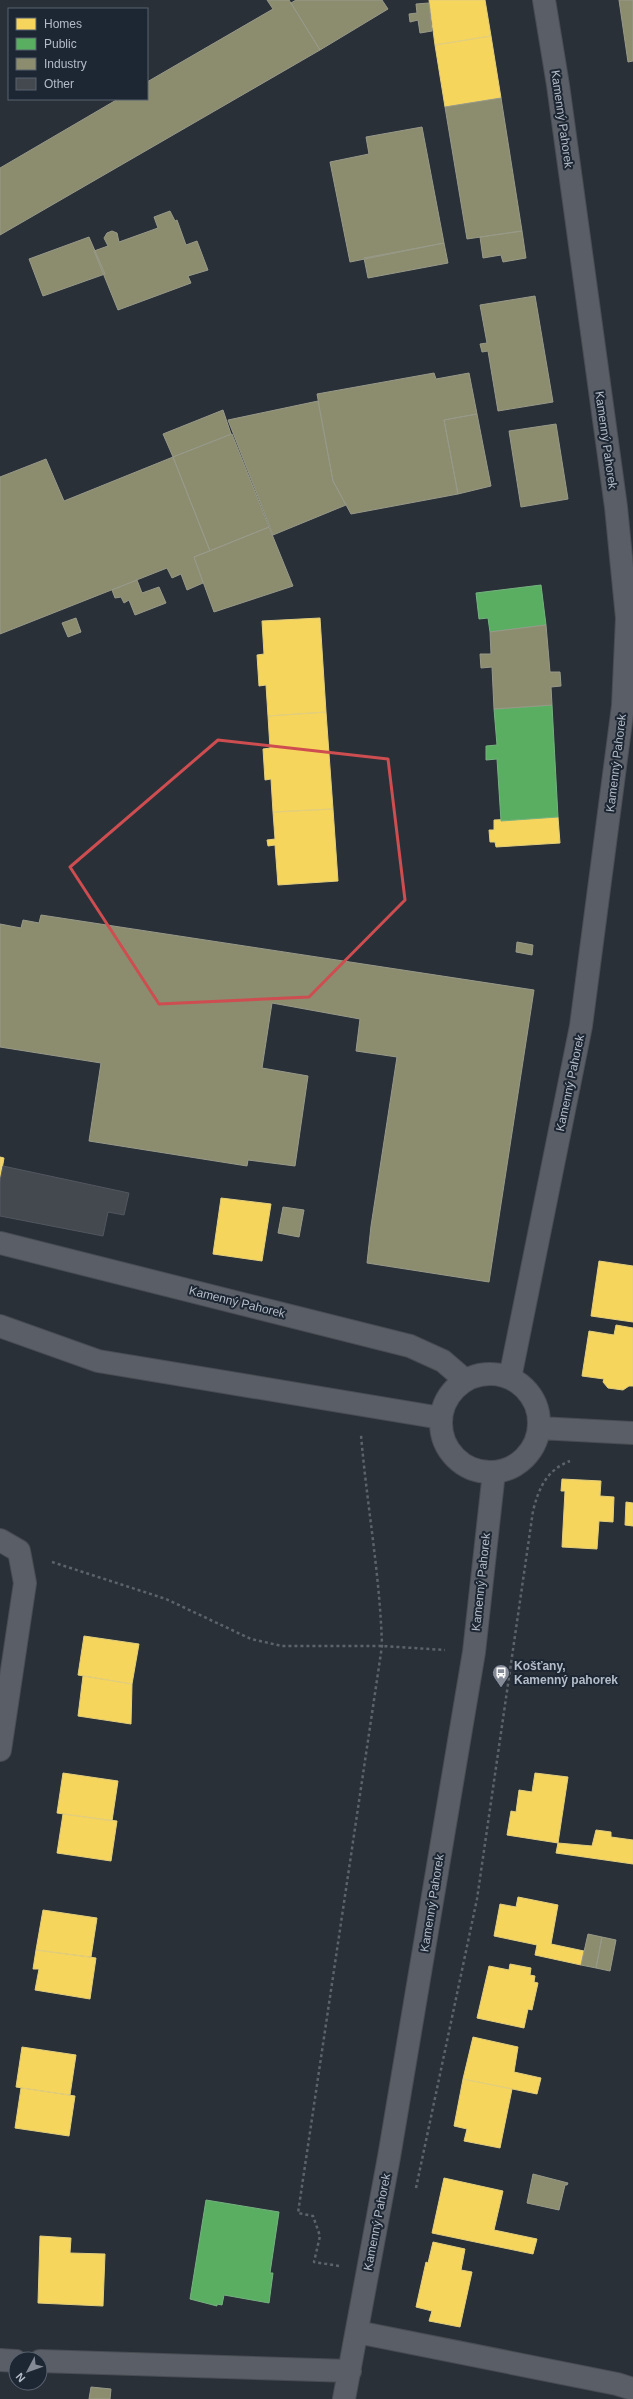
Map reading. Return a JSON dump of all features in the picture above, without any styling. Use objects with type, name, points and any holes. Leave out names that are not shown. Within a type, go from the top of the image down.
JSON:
[{"type":"street","name":"Kamenný Pahorek","points":[[510,1378],[581,1026],[622,714],[626,661],[627,618],[616,507],[558,85],[544,0]]},
{"type":"street","name":"Kamenný Pahorek","points":[[0,1243],[410,1346],[442,1361],[465,1380]]},
{"type":"street","points":[[0,1326],[98,1361],[366,1407],[441,1418]]},
{"type":"street","points":[[487,1374],[510,1378],[523,1386],[532,1398],[538,1413],[539,1428],[534,1444],[524,1458],[510,1467],[494,1472],[473,1469],[455,1457],[443,1439],[441,1418],[448,1396],[465,1380],[487,1374]]},
{"type":"street","points":[[539,1428],[633,1433]]},
{"type":"street","name":"Kamenný Pahorek","points":[[344,2399],[389,2157],[474,1652],[494,1472]]},
{"type":"street","points":[[0,1540],[19,1551],[25,1582],[0,1750]]},
{"type":"street","points":[[357,2332],[617,2384],[633,2389]]},
{"type":"street","points":[[48,2361],[350,2371]]},
{"type":"path","points":[[366,1407],[361,1431],[365,1480],[381,1597],[382,1646],[298,2213],[313,2216],[320,2236],[314,2262],[367,2273]]},
{"type":"path","points":[[415,2189],[477,1899],[533,1510],[537,1494],[550,1472],[559,1465],[574,1460]]},
{"type":"path","points":[[19,1551],[166,1599],[251,1639],[282,1646],[382,1646],[474,1652]]},
{"type":"highlighted area","points":[[218,740],[388,759],[405,900],[309,997],[159,1004],[70,867]]},
{"type":"building: Homes","points":[[429,0],[485,0],[491,36],[435,45]]},
{"type":"building: Homes","points":[[491,36],[501,98],[445,107],[435,45]]},
{"type":"building: Homes","points":[[320,618],[326,712],[268,716],[266,685],[259,686],[257,655],[264,654],[262,621]]},
{"type":"building: Homes","points":[[326,712],[333,809],[273,812],[271,779],[265,780],[263,749],[270,748],[268,716]]},
{"type":"building: Homes","points":[[333,809],[338,881],[278,885],[275,845],[268,846],[267,840],[275,839],[273,812]]},
{"type":"building: Homes","points":[[558,817],[560,843],[496,847],[495,842],[490,842],[489,830],[494,830],[494,820]]},
{"type":"building: Homes","points":[[0,1157],[4,1158],[0,1181]]},
{"type":"building: Homes","points":[[221,1198],[271,1204],[262,1261],[213,1254]]},
{"type":"building: Homes","points":[[599,1261],[633,1266],[633,1322],[591,1316]]},
{"type":"building: Homes","points":[[616,1325],[633,1328],[633,1386],[629,1386],[623,1390],[608,1388],[603,1382],[604,1379],[582,1376],[589,1331],[614,1335]]},
{"type":"building: Homes","points":[[562,1479],[601,1481],[600,1496],[614,1497],[613,1522],[599,1521],[597,1549],[562,1547],[565,1491],[561,1491]]},
{"type":"building: Homes","points":[[626,1502],[633,1503],[633,1526],[625,1525]]},
{"type":"building: Homes","points":[[84,1636],[139,1644],[132,1684],[78,1675]]},
{"type":"building: Homes","points":[[83,1676],[132,1684],[131,1724],[78,1716]]},
{"type":"building: Homes","points":[[63,1773],[118,1781],[112,1821],[57,1813]]},
{"type":"building: Homes","points":[[535,1773],[568,1777],[558,1843],[507,1835],[511,1811],[516,1812],[519,1790],[532,1792]]},
{"type":"building: Homes","points":[[63,1814],[117,1821],[111,1861],[57,1853]]},
{"type":"building: Homes","points":[[596,1830],[611,1832],[611,1837],[633,1840],[633,1864],[556,1853],[558,1843],[592,1846]]},
{"type":"building: Homes","points":[[518,1897],[558,1905],[551,1944],[584,1951],[581,1965],[535,1955],[537,1945],[494,1936],[500,1904],[516,1907]]},
{"type":"building: Homes","points":[[43,1910],[97,1918],[91,1957],[36,1950]]},
{"type":"building: Homes","points":[[36,1950],[96,1958],[90,1999],[35,1990],[39,1969],[33,1969]]},
{"type":"building: Homes","points":[[510,1964],[531,1968],[530,1975],[535,1976],[534,1982],[538,1983],[532,2010],[528,2009],[524,2028],[477,2018],[489,1966],[509,1970]]},
{"type":"building: Homes","points":[[473,2037],[518,2047],[514,2072],[541,2078],[537,2094],[463,2079]]},
{"type":"building: Homes","points":[[22,2047],[76,2055],[70,2095],[16,2087]]},
{"type":"building: Homes","points":[[463,2079],[512,2089],[500,2148],[464,2141],[467,2129],[454,2126]]},
{"type":"building: Homes","points":[[21,2088],[75,2096],[69,2136],[15,2128]]},
{"type":"building: Homes","points":[[444,2178],[503,2191],[494,2230],[537,2239],[533,2254],[432,2233]]},
{"type":"building: Homes","points":[[40,2236],[71,2238],[70,2253],[105,2254],[103,2306],[38,2303]]},
{"type":"building: Homes","points":[[433,2242],[465,2249],[461,2270],[472,2272],[460,2327],[429,2321],[432,2311],[416,2307],[426,2262],[428,2263]]},
{"type":"building: Public","points":[[541,585],[546,625],[490,632],[488,618],[479,619],[476,593]]},
{"type":"building: Public","points":[[552,705],[558,817],[501,821],[497,759],[486,760],[486,746],[497,745],[494,709]]},
{"type":"building: Public","points":[[206,2200],[279,2212],[270,2273],[273,2273],[269,2303],[224,2295],[222,2305],[217,2304],[217,2306],[190,2299]]},
{"type":"building: Industry","points":[[267,0],[289,0],[320,50],[0,235],[0,168],[116,100],[148,100],[148,81],[273,9]]},
{"type":"building: Industry","points":[[296,0],[382,0],[388,9],[320,50],[291,3]]},
{"type":"building: Industry","points":[[619,0],[633,0],[633,61],[628,62]]},
{"type":"building: Industry","points":[[429,3],[432,31],[420,33],[418,20],[410,22],[409,14],[417,13],[416,4]]},
{"type":"building: Industry","points":[[501,98],[522,231],[467,239],[445,107]]},
{"type":"building: Industry","points":[[422,127],[444,243],[350,262],[330,162],[369,154],[366,137]]},
{"type":"building: Industry","points":[[170,211],[175,221],[177,220],[186,245],[197,241],[208,270],[188,276],[191,283],[118,310],[94,251],[108,246],[104,238],[107,233],[112,231],[117,233],[119,242],[158,228],[154,217]]},
{"type":"building: Industry","points":[[522,231],[526,258],[503,262],[501,255],[483,258],[480,237]]},
{"type":"building: Industry","points":[[89,237],[105,274],[43,296],[29,259]]},
{"type":"building: Industry","points":[[444,243],[448,263],[368,278],[364,258]]},
{"type":"building: Industry","points":[[535,296],[553,402],[498,411],[488,351],[482,352],[480,344],[487,343],[480,305]]},
{"type":"building: Industry","points":[[434,373],[436,379],[469,373],[477,414],[444,420],[458,494],[351,514],[333,481],[317,394]]},
{"type":"building: Industry","points":[[318,401],[333,481],[346,505],[273,535],[228,420]]},
{"type":"building: Industry","points":[[223,410],[231,434],[173,457],[163,434]]},
{"type":"building: Industry","points":[[477,414],[491,486],[458,494],[444,420]]},
{"type":"building: Industry","points":[[556,424],[568,499],[521,507],[509,431]]},
{"type":"building: Industry","points":[[232,434],[269,527],[210,551],[173,457]]},
{"type":"building: Industry","points":[[173,457],[210,551],[194,557],[203,583],[187,590],[181,574],[172,578],[167,568],[0,634],[0,477],[46,459],[64,501]]},
{"type":"building: Industry","points":[[269,527],[293,586],[214,612],[194,557]]},
{"type":"building: Industry","points":[[137,580],[142,593],[159,587],[166,603],[135,615],[129,600],[124,603],[121,597],[115,598],[112,590]]},
{"type":"building: Industry","points":[[76,618],[81,632],[68,637],[62,623]]},
{"type":"building: Industry","points":[[546,625],[550,672],[560,672],[561,686],[551,687],[552,705],[494,709],[492,667],[481,668],[480,654],[491,654],[490,632]]},
{"type":"building: Industry","points":[[41,915],[534,990],[489,1282],[367,1263],[371,1226],[397,1057],[356,1051],[360,1019],[272,1003],[262,1068],[308,1076],[295,1166],[248,1160],[247,1166],[89,1141],[101,1063],[0,1047],[0,924],[21,928],[23,920],[39,923]]},
{"type":"building: Industry","points":[[517,942],[533,945],[532,955],[516,952]]},
{"type":"building: Industry","points":[[283,1207],[304,1210],[299,1237],[278,1233]]},
{"type":"building: Industry","points":[[588,1934],[602,1937],[596,1968],[581,1965]]},
{"type":"building: Industry","points":[[602,1937],[616,1940],[610,1971],[596,1968]]},
{"type":"building: Industry","points":[[533,2174],[568,2183],[565,2185],[559,2210],[527,2203]]},
{"type":"building: Industry","points":[[91,2387],[111,2389],[110,2399],[89,2399]]},
{"type":"building: Other","points":[[3,1166],[129,1193],[124,1215],[108,1212],[103,1236],[0,1216],[0,1181]]},
{"type":"place","name":"Košťany, Kamenný pahorek","points":[[501,1688]]}]
